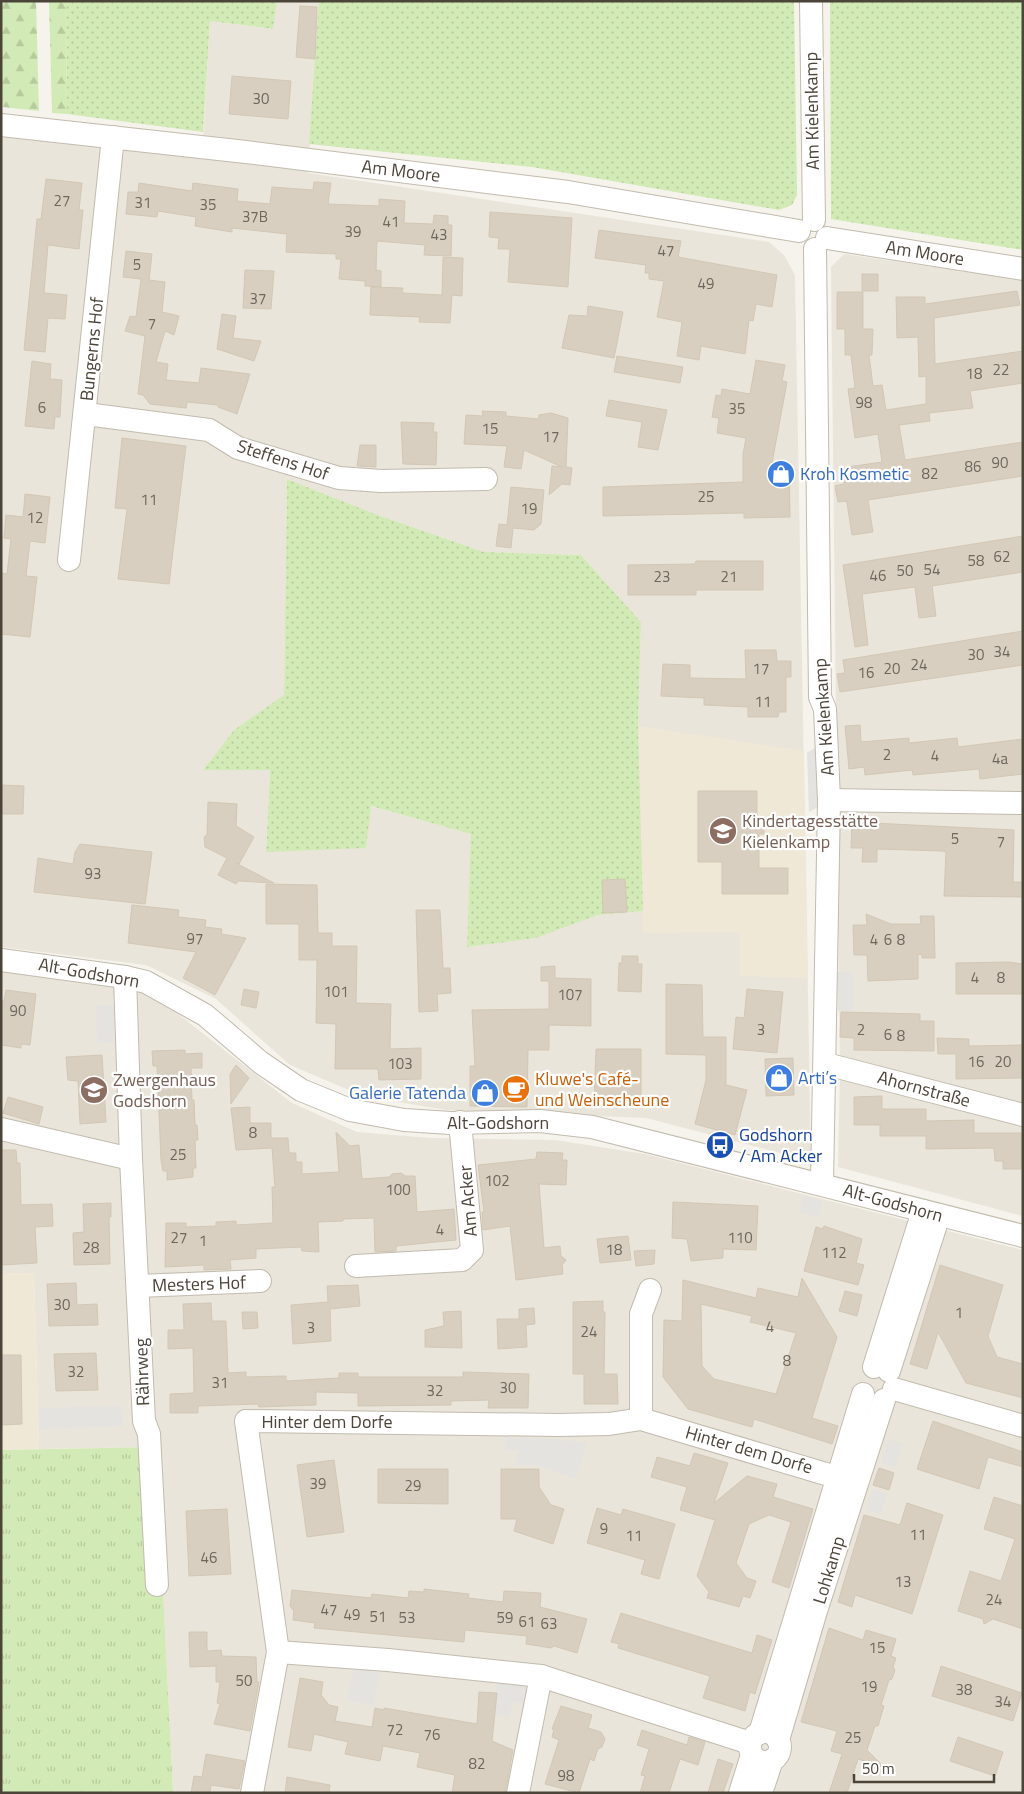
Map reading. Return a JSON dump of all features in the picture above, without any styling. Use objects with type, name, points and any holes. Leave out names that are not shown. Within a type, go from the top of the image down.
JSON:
[{"type":"street","name":"Am Kielenkamp","points":[[811,1],[820,697],[825,709],[829,800],[826,1064],[822,1184]]},
{"type":"street","name":"Am Moore","points":[[1,125],[568,192],[1023,269]]},
{"type":"street","name":"Bungerns Hof","points":[[69,560],[86,414],[113,137]]},
{"type":"street","name":"Steffens Hof","points":[[86,414],[209,430],[238,448],[339,478],[381,481],[486,479]]},
{"type":"street","points":[[829,800],[1023,803]]},
{"type":"street","name":"Alt-Godshorn","points":[[1,960],[125,976],[161,989],[205,1015],[260,1062],[300,1090],[350,1110],[404,1120],[460,1122],[540,1121],[592,1127],[1023,1236]]},
{"type":"street","name":"Rährweg","points":[[125,976],[131,1159],[144,1421],[149,1434],[157,1585]]},
{"type":"street","name":"Ahornstraße","points":[[826,1064],[1023,1115]]},
{"type":"street","name":"Am Acker","points":[[356,1266],[462,1260],[472,1250],[460,1122]]},
{"type":"street","points":[[1,1129],[131,1159]]},
{"type":"street","name":"Lohkamp","points":[[740,1793],[762,1746],[847,1479],[881,1384],[931,1213]]},
{"type":"street","name":"Mesters Hof","points":[[138,1286],[260,1281]]},
{"type":"street","points":[[641,1419],[641,1314],[650,1290]]},
{"type":"street","points":[[881,1384],[1023,1426]]},
{"type":"street","name":"Hinter dem Dorfe","points":[[252,1793],[278,1652],[246,1421],[558,1425],[608,1424],[641,1419],[847,1479]]},
{"type":"street","points":[[278,1652],[388,1660],[541,1676],[762,1746]]},
{"type":"street","points":[[518,1793],[541,1676]]},
{"type":"street","name":"Lohkamp","points":[[761,1793],[762,1746]]},
{"type":"shaded area","points":[[277,1],[319,1],[308,173],[769,242],[784,255],[795,275],[811,1161],[646,1118],[446,1110],[363,1096],[290,1065],[216,999],[146,965],[1,947],[1,134],[202,158],[210,21],[272,29]],"holes":[[[287,479],[375,514],[484,552],[581,555],[641,622],[638,726],[642,911],[598,915],[536,938],[467,947],[472,834],[370,806],[266,852],[270,770],[203,770],[234,730],[284,696]]]},
{"type":"shaded area","points":[[844,254],[1023,280],[1023,1216],[838,1167],[840,1074],[831,267]]},
{"type":"shaded area","name":"Kindertagesstätte Kielenkamp","points":[[638,726],[804,751],[808,978],[740,976],[740,932],[643,933]]},
{"type":"shaded area","points":[[819,745],[822,805],[809,812],[807,753]]},
{"type":"shaded area","points":[[1,970],[108,981],[159,999],[292,1103],[357,1132],[431,1138],[555,1140],[645,1154],[1023,1250],[1023,1793],[173,1793],[156,1447],[39,1449],[34,1273],[1,1273]]},
{"type":"shaded area","points":[[837,972],[854,972],[854,1011],[838,1011]]},
{"type":"shaded area","points":[[96,1005],[114,1005],[114,1043],[97,1043]]},
{"type":"shaded area","points":[[803,1195],[822,1201],[818,1218],[799,1212]]},
{"type":"shaded area","points":[[1,1273],[34,1273],[39,1449],[1,1450]]},
{"type":"shaded area","points":[[122,1406],[123,1426],[40,1429],[39,1408]]},
{"type":"shaded area","points":[[505,1437],[557,1439],[587,1443],[576,1479],[536,1465],[516,1465],[518,1450],[505,1450]]},
{"type":"shaded area","points":[[888,1439],[903,1444],[895,1467],[881,1463]]},
{"type":"shaded area","points":[[873,1489],[887,1494],[881,1514],[867,1510]]},
{"type":"shaded area","points":[[353,1668],[380,1672],[374,1706],[347,1701]]},
{"type":"shaded area","points":[[497,1682],[521,1683],[529,1691],[527,1703],[512,1703],[510,1717],[495,1715]]},
{"type":"green space","points":[[1,1],[36,1],[39,111],[3,107],[1,88]]},
{"type":"green space","points":[[49,1],[66,1],[67,114],[52,113]]},
{"type":"green space","points":[[66,1],[277,1],[273,29],[210,21],[203,132],[67,114]]},
{"type":"green space","points":[[319,1],[794,1],[797,195],[792,205],[779,210],[532,167],[309,144]]},
{"type":"green space","points":[[830,1],[1023,1],[1023,250],[831,219]]},
{"type":"green space","points":[[287,479],[375,514],[484,552],[581,555],[641,622],[638,726],[643,911],[598,915],[536,938],[467,947],[471,834],[371,806],[366,848],[266,852],[270,770],[203,770],[234,730],[284,695]]},
{"type":"green space","points":[[156,1447],[173,1793],[1,1793],[1,1450]]},
{"type":"building","points":[[300,6],[317,7],[315,59],[296,57]]},
{"type":"building","points":[[232,76],[291,81],[288,119],[229,114]]},
{"type":"building","points":[[46,179],[82,183],[79,210],[83,210],[79,249],[48,245],[44,293],[67,295],[65,319],[48,318],[45,352],[24,350],[37,219],[41,219]]},
{"type":"building","points":[[314,182],[331,183],[328,204],[379,206],[379,199],[405,201],[404,223],[433,224],[434,215],[448,216],[448,225],[452,225],[451,256],[424,255],[425,245],[377,241],[376,270],[381,271],[381,287],[365,286],[365,281],[339,279],[341,259],[336,259],[336,254],[286,252],[287,234],[232,228],[232,232],[195,226],[196,217],[158,211],[157,217],[126,214],[128,192],[138,192],[139,183],[192,191],[193,183],[238,189],[237,201],[270,204],[272,187],[313,190]]},
{"type":"building","points":[[490,212],[572,218],[568,287],[508,282],[510,249],[498,249],[499,238],[489,237]]},
{"type":"building","points":[[599,230],[681,241],[678,257],[777,275],[772,307],[756,304],[753,321],[749,320],[745,354],[701,346],[699,360],[677,356],[682,322],[657,317],[664,281],[649,279],[649,273],[645,273],[646,265],[595,258]]},
{"type":"building","points":[[126,251],[152,254],[149,280],[165,282],[162,312],[179,316],[174,335],[165,331],[156,362],[168,364],[166,380],[199,383],[201,368],[250,374],[237,414],[218,407],[218,405],[187,402],[186,408],[150,404],[143,395],[138,394],[145,336],[125,331],[130,316],[136,317],[141,279],[123,277]]},
{"type":"building","points":[[443,257],[463,258],[462,296],[452,295],[450,323],[419,322],[420,317],[370,315],[371,287],[403,288],[402,293],[442,295]]},
{"type":"building","points":[[245,270],[274,271],[271,309],[243,308]]},
{"type":"building","points":[[862,274],[878,274],[878,291],[862,291]]},
{"type":"building","points":[[1017,291],[1020,305],[934,318],[935,364],[1023,351],[1023,383],[970,391],[973,408],[929,413],[930,421],[899,425],[905,460],[1023,442],[1023,476],[868,500],[873,532],[852,535],[847,503],[846,501],[838,502],[835,486],[844,484],[841,468],[882,462],[878,434],[855,438],[848,389],[855,388],[851,355],[845,355],[845,329],[837,329],[837,292],[863,292],[863,329],[873,329],[872,355],[869,355],[873,386],[882,385],[886,410],[926,404],[926,376],[919,377],[918,337],[897,338],[896,297],[925,297],[925,304]]},
{"type":"building","points":[[588,306],[623,312],[614,358],[562,348],[569,315],[587,316]]},
{"type":"building","points":[[222,314],[236,316],[233,338],[261,341],[254,361],[217,349]]},
{"type":"building","points":[[617,356],[683,367],[680,383],[614,372]]},
{"type":"building","points":[[756,360],[785,365],[782,381],[787,382],[772,463],[789,463],[790,517],[744,518],[744,513],[603,516],[603,487],[743,482],[743,454],[746,438],[717,433],[719,418],[712,417],[716,395],[721,396],[722,389],[750,394]]},
{"type":"building","points":[[32,361],[51,364],[50,379],[62,380],[60,417],[55,417],[54,429],[25,426]]},
{"type":"building","points":[[609,400],[667,410],[658,450],[638,447],[642,422],[606,416]]},
{"type":"building","points":[[482,411],[506,412],[506,416],[538,419],[539,415],[551,413],[568,418],[566,467],[572,468],[570,485],[562,484],[549,495],[552,466],[562,467],[524,450],[521,469],[504,467],[507,446],[464,444],[466,415],[483,416]]},
{"type":"building","points":[[401,422],[434,423],[433,432],[437,432],[436,465],[403,464]]},
{"type":"building","points":[[122,438],[186,446],[169,584],[118,579],[127,509],[115,508]]},
{"type":"building","points":[[360,445],[376,445],[376,467],[357,466]]},
{"type":"building","points":[[511,487],[544,490],[541,524],[534,530],[513,528],[511,548],[496,546],[499,524],[507,525]]},
{"type":"building","points":[[25,494],[50,497],[45,543],[30,541],[26,576],[37,577],[30,637],[1,634],[1,573],[7,574],[11,539],[4,538],[6,515],[23,517]]},
{"type":"building","points":[[1023,536],[1023,572],[932,586],[936,616],[919,618],[915,587],[862,594],[868,645],[855,647],[843,565]]},
{"type":"building","points":[[696,561],[763,561],[763,590],[696,590],[696,595],[628,595],[628,565],[695,564]]},
{"type":"building","points":[[1023,631],[1023,665],[840,692],[837,674],[845,673],[843,660]]},
{"type":"building","points":[[745,650],[776,650],[777,661],[791,661],[791,677],[786,677],[786,712],[779,712],[778,717],[748,717],[748,707],[704,705],[704,698],[661,696],[663,664],[690,665],[690,678],[746,679]]},
{"type":"building","points":[[860,725],[861,742],[909,738],[909,743],[957,738],[958,747],[1023,739],[1023,774],[980,779],[979,769],[913,775],[912,770],[865,775],[864,767],[849,769],[845,726]]},
{"type":"building","points":[[1,785],[24,786],[23,814],[1,814]]},
{"type":"building","points":[[698,791],[757,791],[757,818],[764,818],[764,834],[759,834],[759,868],[788,868],[788,894],[722,894],[722,862],[698,862]]},
{"type":"building","points":[[208,802],[237,804],[236,826],[254,837],[239,864],[236,863],[274,883],[238,881],[236,884],[218,875],[227,858],[205,847],[204,837],[207,835]]},
{"type":"building","points":[[852,822],[1014,830],[1013,882],[1023,882],[1023,897],[944,896],[946,852],[942,851],[877,849],[877,862],[862,862],[863,848],[851,848]]},
{"type":"building","points":[[80,844],[152,852],[145,904],[34,892],[38,858],[73,864],[75,852]]},
{"type":"building","points":[[625,879],[627,912],[603,913],[602,880]]},
{"type":"building","points":[[266,884],[317,885],[318,933],[332,933],[332,946],[357,946],[356,1003],[391,1004],[390,1049],[421,1048],[421,1079],[379,1080],[378,1069],[335,1069],[336,1024],[316,1023],[317,960],[299,960],[299,924],[266,924]]},
{"type":"building","points":[[132,905],[179,910],[178,917],[206,920],[205,927],[222,929],[221,934],[246,938],[215,995],[183,978],[196,952],[128,943]]},
{"type":"building","points":[[416,910],[440,910],[443,968],[450,968],[451,993],[437,994],[438,1011],[419,1012]]},
{"type":"building","points":[[866,914],[891,924],[921,924],[920,916],[934,916],[935,958],[922,958],[922,955],[918,954],[918,979],[868,981],[867,955],[854,955],[853,925],[867,925]]},
{"type":"building","points":[[622,956],[638,956],[638,964],[642,964],[641,992],[618,991],[619,963],[622,963]]},
{"type":"building","points":[[1008,962],[1023,964],[1023,994],[956,994],[956,963]]},
{"type":"building","points":[[555,966],[555,978],[591,979],[591,1026],[549,1025],[549,1050],[528,1050],[527,1107],[470,1106],[470,1066],[475,1066],[472,1010],[549,1009],[549,981],[541,981],[541,967]]},
{"type":"building","points":[[666,984],[702,985],[703,1037],[726,1037],[726,1085],[747,1090],[735,1135],[695,1124],[706,1080],[706,1055],[666,1054]]},
{"type":"building","points":[[244,989],[259,992],[256,1008],[241,1005]]},
{"type":"building","points":[[747,989],[783,992],[777,1053],[733,1049],[736,1017],[744,1018]]},
{"type":"building","points":[[6,990],[36,994],[30,1045],[21,1044],[21,1048],[1,1045],[1,1001],[4,1001]]},
{"type":"building","points":[[841,1012],[920,1014],[920,1021],[934,1021],[934,1051],[854,1050],[854,1038],[840,1037]]},
{"type":"building","points":[[937,1038],[969,1039],[969,1046],[1023,1045],[1023,1078],[956,1079],[956,1054],[938,1054]]},
{"type":"building","points":[[596,1049],[641,1049],[641,1106],[594,1105]]},
{"type":"building","points":[[185,1050],[185,1054],[202,1053],[202,1068],[191,1068],[192,1100],[194,1100],[198,1140],[195,1140],[196,1168],[193,1168],[193,1177],[167,1180],[167,1171],[163,1171],[161,1160],[157,1066],[153,1066],[152,1051]]},
{"type":"building","points":[[102,1055],[106,1122],[80,1124],[78,1081],[68,1080],[66,1057]]},
{"type":"building","points":[[793,1058],[794,1095],[766,1096],[765,1059]]},
{"type":"building","points":[[236,1065],[249,1078],[231,1104],[230,1074]]},
{"type":"building","points":[[882,1096],[882,1109],[926,1109],[926,1121],[974,1120],[974,1133],[1021,1133],[1021,1169],[1003,1169],[1003,1161],[995,1161],[994,1148],[926,1149],[926,1136],[880,1136],[880,1125],[854,1125],[854,1097]]},
{"type":"building","points":[[8,1097],[43,1107],[39,1124],[3,1113]]},
{"type":"building","points":[[250,1107],[250,1123],[271,1123],[271,1138],[288,1138],[289,1153],[296,1153],[296,1162],[302,1162],[302,1174],[339,1172],[336,1132],[350,1146],[359,1145],[362,1179],[389,1177],[392,1174],[401,1173],[405,1176],[415,1176],[417,1212],[454,1209],[456,1240],[396,1246],[396,1251],[375,1252],[374,1218],[343,1219],[343,1221],[318,1222],[319,1252],[302,1251],[301,1247],[256,1249],[256,1258],[230,1260],[231,1269],[204,1270],[204,1265],[165,1267],[166,1223],[186,1223],[186,1227],[216,1226],[216,1222],[236,1221],[236,1225],[273,1223],[272,1187],[275,1187],[272,1148],[236,1150],[231,1108]]},
{"type":"building","points":[[1,1150],[16,1150],[17,1163],[20,1163],[21,1205],[52,1204],[53,1226],[35,1227],[37,1263],[1,1265]]},
{"type":"building","points":[[537,1152],[563,1153],[562,1160],[567,1160],[566,1185],[539,1184],[544,1248],[560,1246],[561,1256],[566,1260],[562,1265],[563,1274],[516,1280],[510,1226],[483,1230],[482,1212],[484,1212],[478,1165],[536,1159]]},
{"type":"building","points":[[673,1202],[758,1206],[756,1250],[723,1249],[723,1258],[691,1261],[687,1239],[672,1238]]},
{"type":"building","points":[[111,1203],[111,1217],[109,1217],[110,1264],[74,1265],[73,1233],[84,1232],[83,1204]]},
{"type":"building","points":[[824,1226],[862,1239],[856,1263],[864,1265],[858,1285],[804,1271],[816,1227],[823,1229]]},
{"type":"building","points":[[628,1236],[631,1260],[600,1263],[597,1239]]},
{"type":"building","points":[[655,1250],[654,1264],[636,1266],[634,1251]]},
{"type":"building","points":[[940,1265],[1003,1285],[988,1336],[997,1357],[1023,1364],[1023,1398],[966,1383],[938,1332],[927,1369],[910,1364]]},
{"type":"building","points":[[802,1278],[837,1337],[812,1418],[838,1426],[832,1444],[754,1419],[752,1427],[688,1409],[663,1377],[664,1320],[682,1321],[683,1280],[756,1298],[758,1288],[798,1297]],"holes":[[[701,1304],[752,1316],[750,1322],[796,1333],[776,1394],[714,1379],[702,1366]]]},
{"type":"building","points":[[76,1283],[77,1305],[97,1304],[98,1325],[49,1326],[47,1284]]},
{"type":"building","points":[[358,1285],[360,1306],[330,1309],[331,1341],[293,1344],[291,1305],[328,1302],[327,1286]]},
{"type":"building","points":[[845,1291],[862,1295],[857,1316],[839,1311]]},
{"type":"building","points":[[603,1301],[603,1312],[605,1312],[604,1374],[617,1374],[618,1404],[584,1404],[584,1374],[573,1374],[573,1302]]},
{"type":"building","points":[[211,1303],[212,1321],[226,1321],[228,1373],[246,1372],[246,1377],[286,1376],[286,1381],[339,1378],[339,1373],[358,1373],[358,1377],[463,1377],[463,1372],[529,1374],[528,1408],[488,1408],[489,1400],[451,1401],[451,1405],[358,1406],[358,1393],[316,1392],[316,1405],[259,1407],[258,1404],[198,1406],[198,1413],[170,1413],[170,1394],[194,1393],[193,1348],[168,1349],[168,1330],[184,1330],[183,1304]]},
{"type":"building","points":[[534,1308],[535,1324],[526,1325],[527,1347],[498,1349],[497,1319],[519,1319],[519,1309]]},
{"type":"building","points":[[461,1311],[462,1348],[425,1347],[425,1330],[444,1326],[443,1312]]},
{"type":"building","points":[[242,1312],[257,1312],[258,1328],[243,1329]]},
{"type":"building","points":[[96,1353],[98,1390],[56,1391],[54,1354]]},
{"type":"building","points":[[1,1355],[21,1355],[22,1424],[1,1425]]},
{"type":"building","points":[[933,1421],[1023,1452],[1023,1467],[988,1457],[979,1489],[917,1469]]},
{"type":"building","points":[[694,1453],[728,1463],[714,1503],[747,1476],[777,1484],[773,1497],[813,1509],[789,1588],[772,1582],[791,1522],[769,1515],[749,1524],[736,1563],[747,1578],[756,1581],[750,1598],[743,1596],[739,1607],[707,1598],[709,1592],[697,1576],[715,1520],[680,1510],[687,1487],[651,1477],[657,1457],[690,1466]]},
{"type":"building","points":[[334,1460],[344,1532],[307,1537],[297,1465]]},
{"type":"building","points":[[879,1468],[894,1473],[889,1490],[873,1485]]},
{"type":"building","points":[[378,1469],[448,1469],[448,1504],[378,1503]]},
{"type":"building","points":[[501,1469],[539,1469],[539,1487],[551,1505],[564,1509],[553,1544],[514,1531],[517,1519],[501,1519]]},
{"type":"building","points":[[994,1497],[1023,1506],[1023,1629],[993,1619],[984,1624],[983,1619],[958,1611],[970,1571],[1001,1581],[1015,1539],[984,1529]]},
{"type":"building","points":[[907,1503],[943,1515],[912,1614],[855,1595],[852,1607],[838,1602],[864,1515],[900,1525]]},
{"type":"building","points":[[597,1508],[621,1515],[623,1509],[675,1524],[659,1579],[641,1574],[645,1560],[587,1543]]},
{"type":"building","points":[[227,1509],[231,1574],[189,1576],[186,1511]]},
{"type":"building","points":[[424,1589],[469,1594],[468,1598],[503,1602],[504,1591],[541,1593],[540,1607],[587,1619],[577,1653],[554,1646],[551,1648],[526,1644],[527,1636],[465,1630],[464,1642],[314,1628],[315,1623],[293,1620],[294,1611],[290,1606],[292,1590],[371,1598],[372,1594],[408,1598],[409,1591],[424,1592]]},
{"type":"building","points":[[621,1613],[752,1653],[757,1635],[772,1640],[755,1694],[750,1692],[745,1711],[703,1698],[710,1676],[618,1648],[619,1644],[611,1642]]},
{"type":"building","points":[[829,1628],[863,1640],[866,1630],[896,1639],[891,1656],[896,1658],[893,1667],[895,1670],[892,1679],[889,1680],[881,1705],[884,1706],[878,1726],[875,1726],[867,1750],[885,1768],[858,1759],[847,1793],[829,1793],[842,1754],[831,1751],[837,1731],[801,1722]]},
{"type":"building","points":[[189,1632],[207,1632],[207,1651],[221,1650],[222,1656],[256,1657],[257,1682],[259,1682],[250,1731],[214,1724],[220,1704],[217,1703],[220,1682],[216,1682],[216,1666],[190,1667]]},
{"type":"building","points":[[941,1666],[1022,1693],[1013,1721],[932,1696]]},
{"type":"building","points":[[300,1678],[323,1682],[321,1695],[329,1705],[338,1707],[335,1721],[372,1727],[375,1708],[477,1724],[479,1692],[497,1693],[492,1741],[513,1750],[505,1793],[452,1793],[455,1775],[417,1767],[420,1753],[383,1746],[380,1761],[345,1754],[348,1742],[314,1734],[311,1751],[288,1747]]},
{"type":"building","points":[[561,1706],[592,1715],[588,1728],[601,1732],[605,1739],[602,1747],[598,1749],[594,1761],[590,1759],[579,1793],[545,1784],[559,1740],[552,1737],[554,1730],[552,1729]]},
{"type":"building","points":[[642,1730],[687,1745],[689,1737],[705,1742],[698,1765],[680,1759],[669,1793],[640,1793],[645,1776],[641,1775],[649,1749],[637,1745]]},
{"type":"building","points":[[958,1737],[1003,1752],[995,1776],[950,1761]]},
{"type":"building","points":[[206,1754],[245,1761],[239,1789],[211,1785],[210,1793],[191,1793],[194,1776],[202,1777]]},
{"type":"building","points":[[718,1759],[733,1764],[723,1793],[708,1793]]},
{"type":"building","points":[[287,1777],[330,1785],[329,1793],[285,1793]]},
{"type":"place","name":"Kroh Kosmetic","points":[[781,474]]},
{"type":"place","name":"Kindertagesstätte Kielenkamp","points":[[723,831]]},
{"type":"place","name":"Arti’s","points":[[779,1078]]},
{"type":"place","name":"Kluwe's Café- und Weinscheune","points":[[516,1089]]},
{"type":"place","name":"Zwergenhaus Godshorn","points":[[94,1090]]},
{"type":"place","name":"Galerie Tatenda","points":[[485,1093]]},
{"type":"place","name":"Godshorn / Am Acker","points":[[720,1145]]}]
